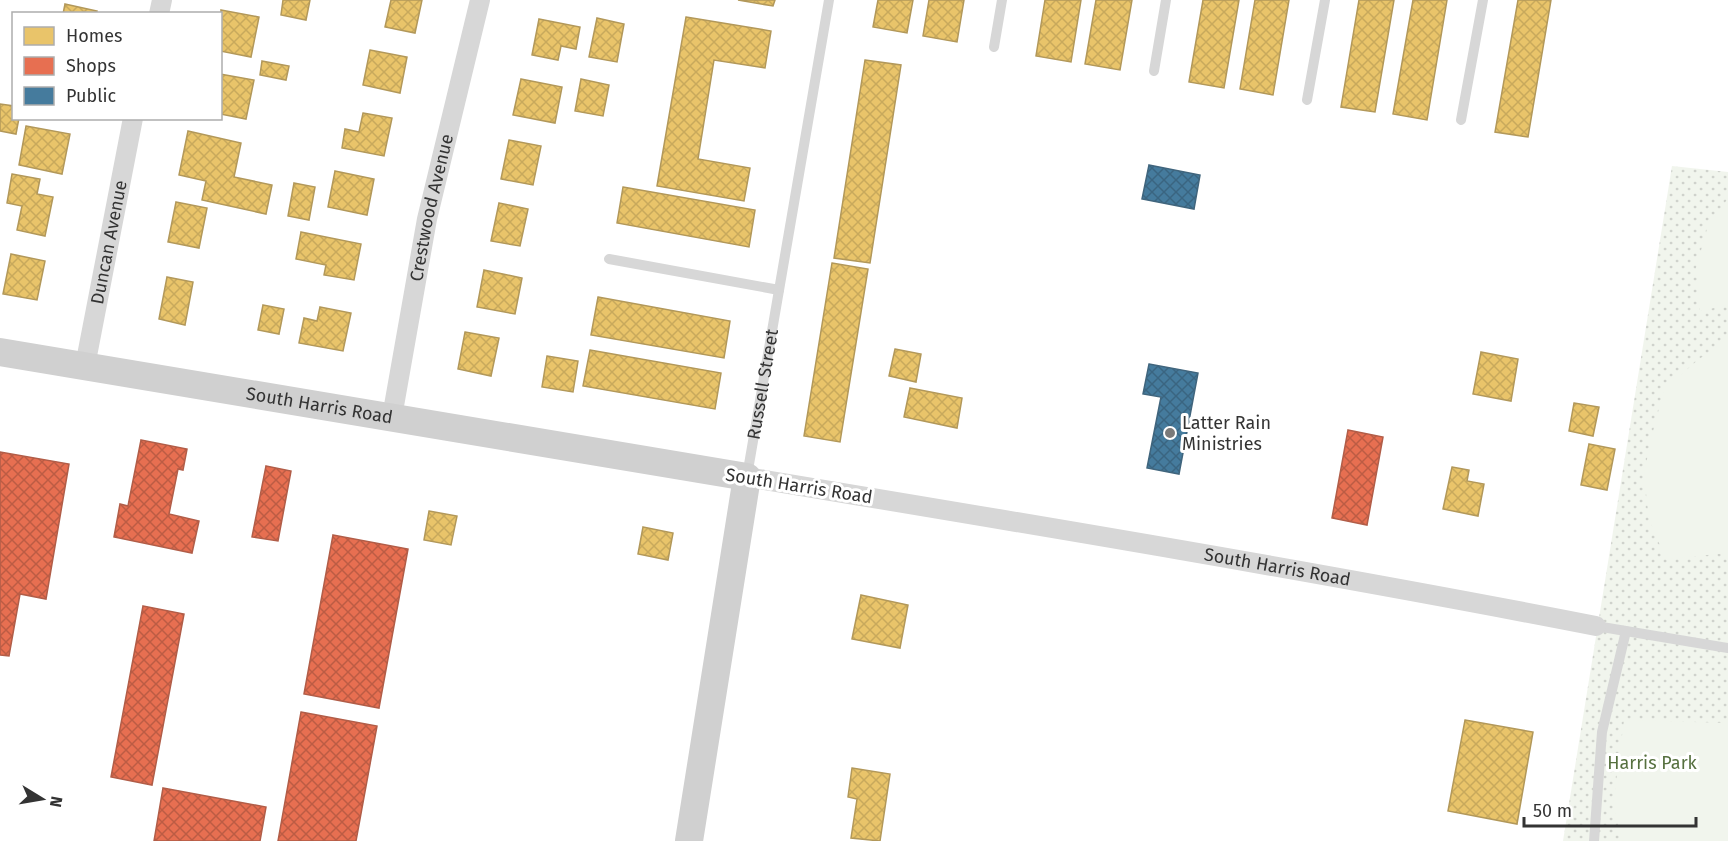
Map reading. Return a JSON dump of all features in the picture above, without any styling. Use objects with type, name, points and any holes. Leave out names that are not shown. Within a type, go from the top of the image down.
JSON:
[{"type":"street","name":"Crestwood Avenue","points":[[392,417],[427,219],[480,0]]},
{"type":"street","name":"Duncan Avenue","points":[[85,366],[133,120]]},
{"type":"street","name":"South Harris Road","points":[[0,352],[1065,530],[1411,590],[1596,626]]},
{"type":"street","name":"Russell Street","points":[[689,841],[747,477]]},
{"type":"lane","name":"Russell Street","points":[[747,477],[829,0]]},
{"type":"lane","points":[[994,47],[1002,0]]},
{"type":"lane","points":[[1154,71],[1166,0]]},
{"type":"lane","points":[[1307,100],[1325,0]]},
{"type":"lane","points":[[1461,120],[1483,0]]},
{"type":"lane","points":[[609,259],[779,291]]},
{"type":"lane","points":[[1596,626],[1728,648]]},
{"type":"lane","points":[[1594,841],[1602,732],[1626,631]]},
{"type":"green space","name":"Harris Park","points":[[1672,166],[1728,172],[1728,841],[1563,841]]},
{"type":"green space","points":[[1728,198],[1728,305],[1700,311],[1696,268],[1707,229]]},
{"type":"green space","points":[[1728,340],[1728,553],[1666,559],[1649,520],[1644,475],[1664,389],[1699,359]]},
{"type":"green space","points":[[1624,720],[1728,723],[1728,841],[1623,841],[1613,806]]},
{"type":"building: Homes","points":[[283,0],[310,0],[306,20],[281,15]]},
{"type":"building: Homes","points":[[391,0],[422,0],[415,33],[385,27]]},
{"type":"building: Homes","points":[[738,0],[775,0],[773,6]]},
{"type":"building: Homes","points":[[878,0],[913,0],[907,33],[873,27]]},
{"type":"building: Homes","points":[[929,0],[964,0],[957,42],[923,36]]},
{"type":"building: Homes","points":[[1045,0],[1081,0],[1071,62],[1036,56]]},
{"type":"building: Homes","points":[[1096,0],[1132,0],[1120,70],[1085,64]]},
{"type":"building: Homes","points":[[1203,0],[1239,0],[1224,88],[1189,82]]},
{"type":"building: Homes","points":[[1255,0],[1289,0],[1273,95],[1240,89]]},
{"type":"building: Homes","points":[[1359,0],[1394,0],[1375,112],[1341,107]]},
{"type":"building: Homes","points":[[1413,0],[1447,0],[1427,120],[1393,114]]},
{"type":"building: Homes","points":[[1518,0],[1551,0],[1528,137],[1495,132]]},
{"type":"building: Homes","points":[[65,4],[97,11],[97,12],[63,12]]},
{"type":"building: Homes","points":[[221,10],[259,17],[251,57],[222,51]]},
{"type":"building: Homes","points":[[686,17],[771,31],[765,68],[714,60],[698,159],[750,168],[744,201],[657,186]]},
{"type":"building: Homes","points":[[597,18],[624,24],[617,62],[589,57]]},
{"type":"building: Homes","points":[[539,19],[580,27],[576,49],[561,46],[558,60],[532,55]]},
{"type":"building: Homes","points":[[370,50],[407,57],[400,93],[363,85]]},
{"type":"building: Homes","points":[[865,60],[901,65],[870,263],[834,258]]},
{"type":"building: Homes","points":[[262,61],[289,66],[286,80],[260,75]]},
{"type":"building: Homes","points":[[222,74],[254,80],[246,119],[222,114]]},
{"type":"building: Homes","points":[[521,79],[562,87],[555,123],[513,115]]},
{"type":"building: Homes","points":[[581,79],[609,85],[603,116],[575,111]]},
{"type":"building: Homes","points":[[0,104],[12,106],[12,120],[19,120],[16,134],[0,131]]},
{"type":"building: Homes","points":[[363,113],[392,118],[384,156],[342,148],[345,129],[359,132]]},
{"type":"building: Homes","points":[[26,126],[70,134],[62,174],[19,165]]},
{"type":"building: Homes","points":[[188,131],[241,143],[234,177],[272,185],[266,214],[202,200],[206,181],[179,175]]},
{"type":"building: Homes","points":[[509,140],[541,146],[533,185],[501,179]]},
{"type":"building: Homes","points":[[335,171],[374,179],[367,215],[328,207]]},
{"type":"building: Homes","points":[[12,174],[40,179],[37,194],[53,197],[45,236],[17,230],[22,206],[7,203]]},
{"type":"building: Homes","points":[[294,183],[315,187],[309,220],[288,216]]},
{"type":"building: Homes","points":[[623,187],[755,210],[749,247],[617,223]]},
{"type":"building: Homes","points":[[176,202],[207,208],[199,248],[168,242]]},
{"type":"building: Homes","points":[[499,203],[528,209],[520,246],[491,241]]},
{"type":"building: Homes","points":[[301,232],[361,244],[354,280],[324,275],[326,265],[296,259]]},
{"type":"building: Homes","points":[[11,254],[45,261],[37,300],[3,294]]},
{"type":"building: Homes","points":[[832,263],[868,269],[840,442],[804,436]]},
{"type":"building: Homes","points":[[484,270],[522,278],[515,314],[477,307]]},
{"type":"building: Homes","points":[[167,277],[193,282],[185,325],[159,319]]},
{"type":"building: Homes","points":[[598,297],[730,321],[724,358],[591,335]]},
{"type":"building: Homes","points":[[263,305],[284,309],[279,334],[258,330]]},
{"type":"building: Homes","points":[[320,307],[351,313],[343,351],[299,343],[304,318],[317,321]]},
{"type":"building: Homes","points":[[465,332],[499,338],[491,376],[458,369]]},
{"type":"building: Homes","points":[[895,349],[921,354],[916,382],[889,376]]},
{"type":"building: Homes","points":[[590,350],[721,373],[715,409],[583,386]]},
{"type":"building: Homes","points":[[1481,352],[1518,359],[1511,401],[1473,394]]},
{"type":"building: Homes","points":[[547,356],[578,361],[573,392],[542,387]]},
{"type":"building: Homes","points":[[910,388],[962,398],[957,428],[904,417]]},
{"type":"building: Homes","points":[[1574,403],[1599,407],[1593,436],[1569,431]]},
{"type":"building: Homes","points":[[1589,444],[1615,449],[1607,490],[1581,485]]},
{"type":"building: Homes","points":[[1452,467],[1469,470],[1467,481],[1484,484],[1478,516],[1443,509]]},
{"type":"building: Homes","points":[[429,511],[457,516],[451,545],[424,540]]},
{"type":"building: Homes","points":[[643,527],[673,533],[668,560],[638,554]]},
{"type":"building: Homes","points":[[861,595],[908,605],[900,648],[852,639]]},
{"type":"building: Homes","points":[[1465,720],[1533,732],[1517,824],[1448,811]]},
{"type":"building: Homes","points":[[852,768],[890,774],[880,841],[851,838],[857,799],[848,797]]},
{"type":"building: Shops","points":[[1348,430],[1383,437],[1367,525],[1332,518]]},
{"type":"building: Shops","points":[[141,440],[187,449],[183,470],[178,469],[169,514],[199,521],[192,553],[114,537],[120,504],[128,506]]},
{"type":"building: Shops","points":[[0,452],[69,464],[46,599],[20,594],[9,656],[0,655]]},
{"type":"building: Shops","points":[[266,466],[291,471],[278,541],[252,537]]},
{"type":"building: Shops","points":[[333,535],[408,549],[379,708],[304,694]]},
{"type":"building: Shops","points":[[143,606],[184,614],[152,785],[111,777]]},
{"type":"building: Shops","points":[[301,712],[377,726],[356,841],[278,841]]},
{"type":"building: Shops","points":[[163,788],[266,807],[260,841],[154,841]]},
{"type":"building: Public","points":[[1149,165],[1200,175],[1194,209],[1142,199]]},
{"type":"building: Public","name":"Latter Rain Ministries","points":[[1149,364],[1198,373],[1179,474],[1147,468],[1161,397],[1143,394]]},
{"type":"place","name":"Latter Rain Ministries","points":[[1170,433]]}]
